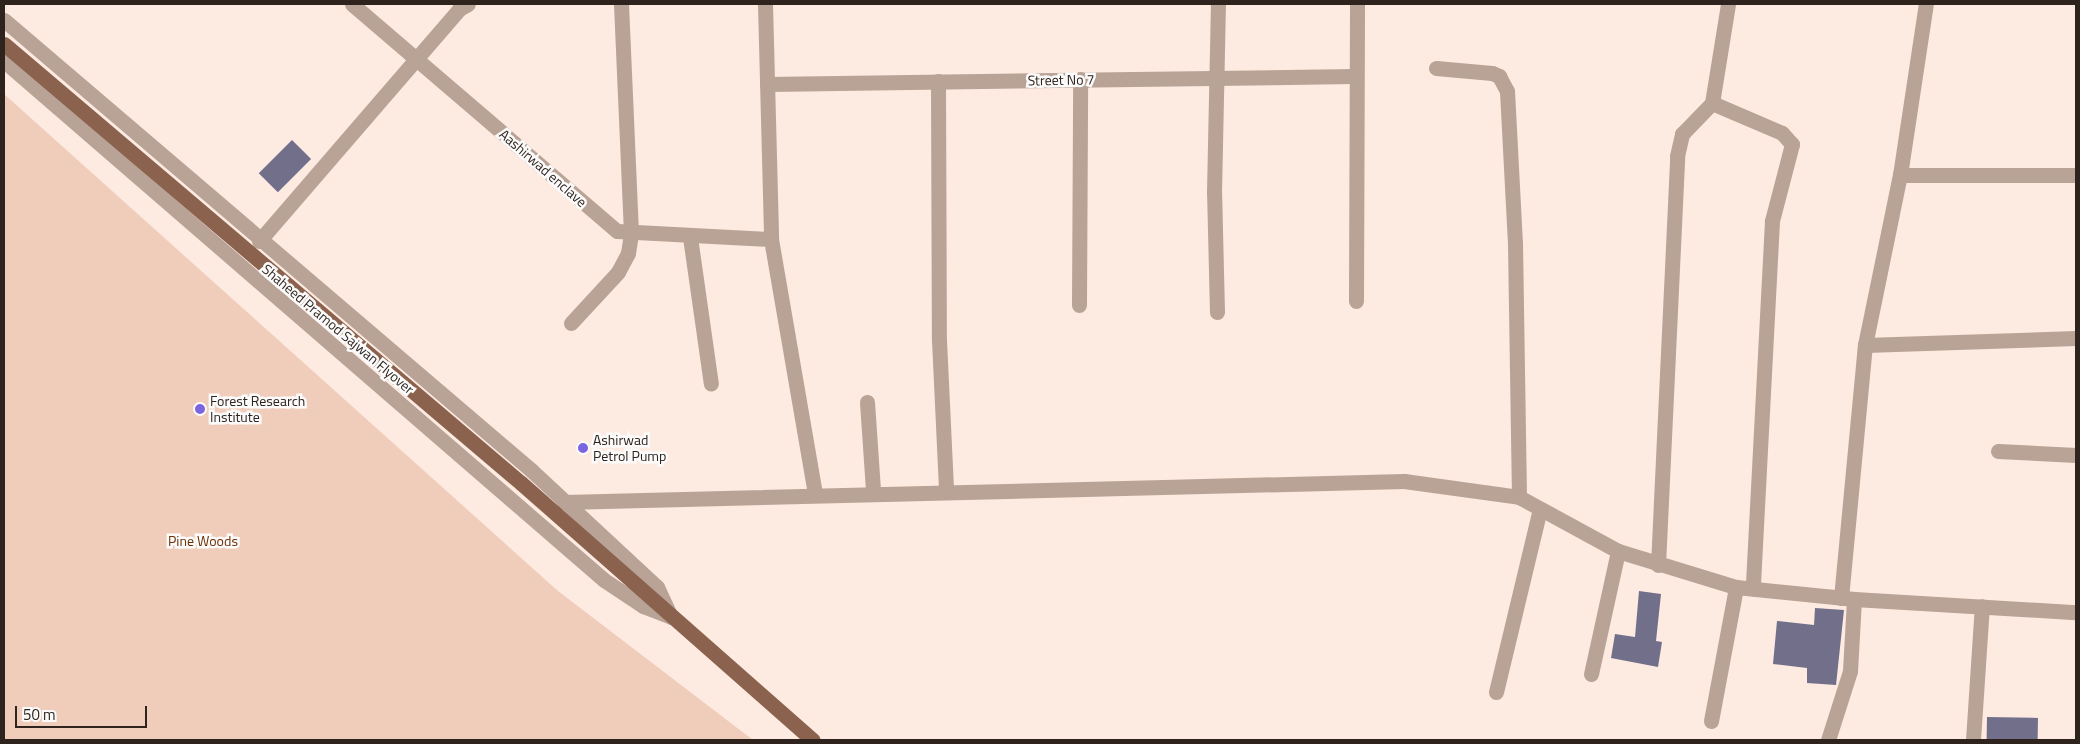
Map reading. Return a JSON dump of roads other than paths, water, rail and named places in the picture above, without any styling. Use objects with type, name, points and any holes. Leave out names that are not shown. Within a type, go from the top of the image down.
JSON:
[{"type":"main road","name":"Shaheed Pramod Sajwan Flyover","points":[[4,44],[521,484],[670,618],[814,740]]},
{"type":"street","name":"Aashirwad enclave","points":[[352,4],[617,231],[690,237],[771,239]]},
{"type":"street","points":[[571,323],[618,272],[628,253],[631,233],[621,4]]},
{"type":"street","points":[[765,4],[771,239],[815,495]]},
{"type":"street","points":[[1218,4],[1218,78],[1214,193],[1218,312]]},
{"type":"street","points":[[1356,301],[1355,76],[1357,4]]},
{"type":"street","points":[[1658,565],[1677,156],[1682,134],[1712,103],[1728,4]]},
{"type":"street","points":[[1828,740],[1850,671],[1847,598],[1865,345],[1900,175],[1926,4]]},
{"type":"street","points":[[259,242],[419,60],[462,5]]},
{"type":"street","points":[[4,20],[259,242],[564,502],[657,587],[670,618]]},
{"type":"street","points":[[4,61],[604,580],[643,606],[670,618]]},
{"type":"street","points":[[1436,68],[1492,73],[1499,76],[1507,91],[1515,243],[1519,497]]},
{"type":"street","name":"Street No 7","points":[[767,84],[1355,76]]},
{"type":"street","points":[[1079,305],[1080,79]]},
{"type":"street","points":[[938,81],[939,340],[946,490]]},
{"type":"street","points":[[1712,103],[1782,133],[1792,144],[1772,221],[1753,589]]},
{"type":"street","points":[[1900,175],[2076,174]]},
{"type":"street","points":[[690,237],[711,384]]},
{"type":"street","points":[[1865,345],[2076,338]]},
{"type":"street","points":[[867,402],[873,491]]},
{"type":"street","points":[[1998,451],[2076,455]]},
{"type":"street","points":[[564,502],[690,502],[873,491],[1404,481],[1519,497],[1618,551],[1658,565],[1736,587],[1847,598],[2076,612]]},
{"type":"street","points":[[1496,692],[1540,509]]},
{"type":"street","points":[[1591,674],[1618,551]]},
{"type":"street","points":[[1711,721],[1736,587]]},
{"type":"street","points":[[1973,740],[1982,606]]},
{"type":"place","name":"Forest Research Institute","points":[[200,409]]},
{"type":"place","name":"Ashirwad Petrol Pump","points":[[583,448]]},
{"type":"park label","name":"Pine Woods","points":[[203,541]]}]
